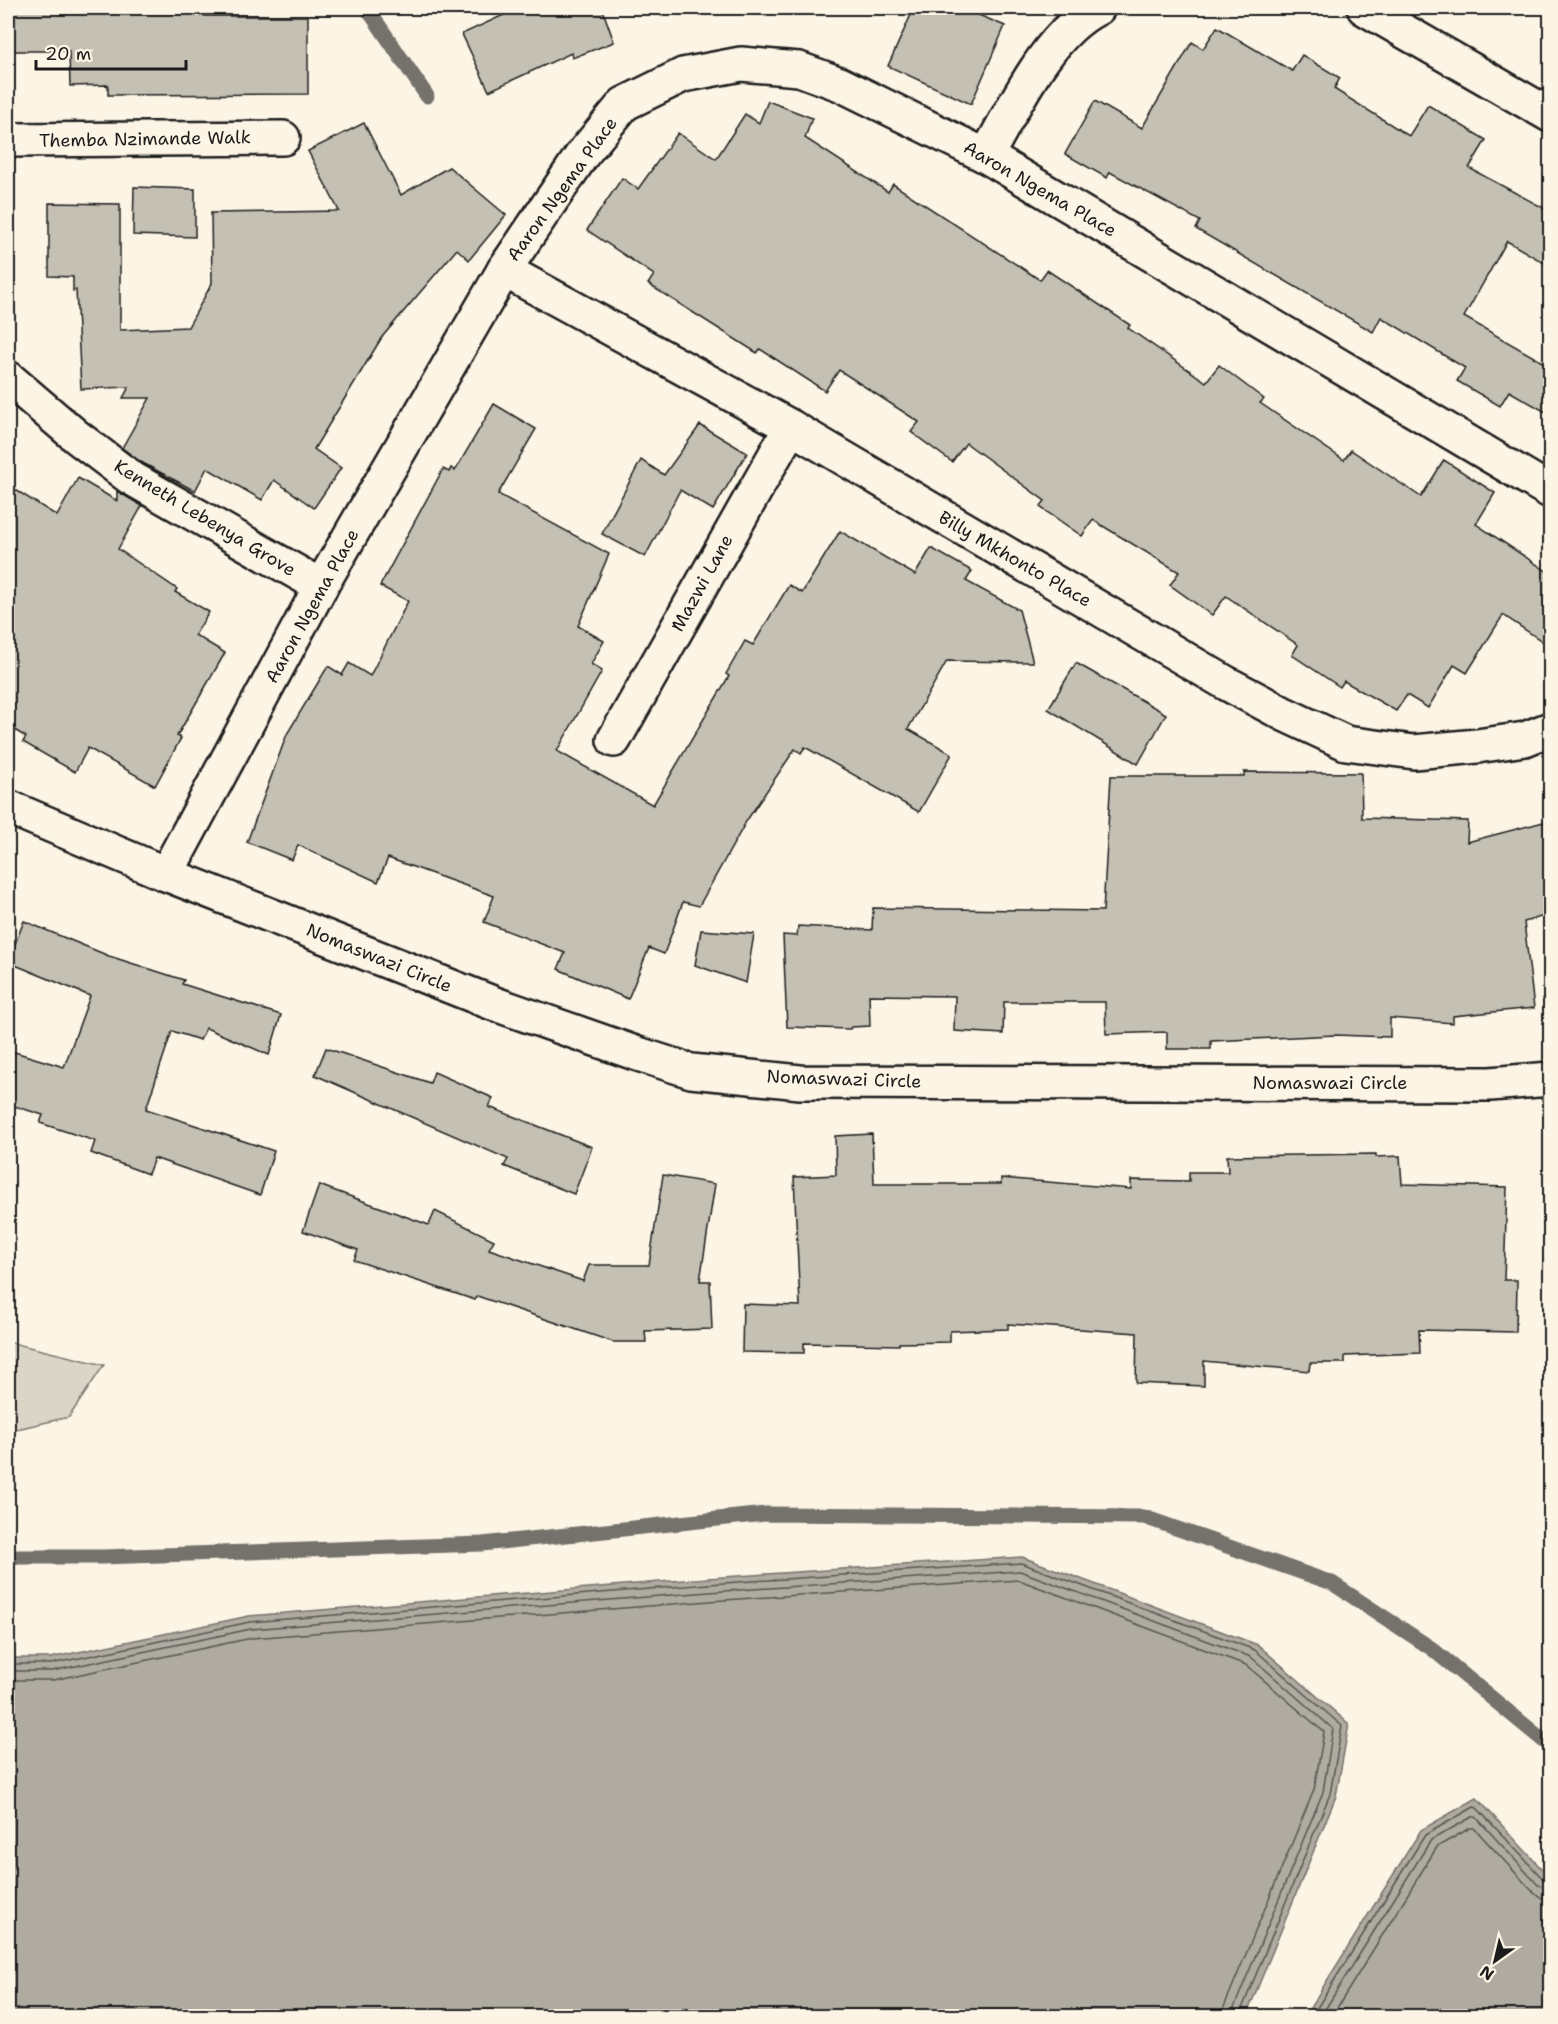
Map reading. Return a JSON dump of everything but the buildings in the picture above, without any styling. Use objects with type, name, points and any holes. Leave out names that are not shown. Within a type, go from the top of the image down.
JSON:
[{"type":"street","points":[[986,156],[1049,48],[1089,12],[1098,8]]},
{"type":"street","points":[[1364,8],[1551,115]]},
{"type":"street","name":"Aaron Ngema Place","points":[[166,874],[321,586],[504,270],[582,155],[624,104],[683,75],[741,64],[799,69],[840,84],[986,156],[1551,491]]},
{"type":"street","name":"Themba Nzimande Walk","points":[[8,140],[283,138]]},
{"type":"street","name":"Billy Mkhonto Place","points":[[504,270],[791,427],[1226,683],[1346,743],[1414,752],[1525,739],[1551,729]]},
{"type":"street","name":"Kenneth Lebenya Grove","points":[[8,378],[77,437],[131,478],[321,586]]},
{"type":"street","name":"Mazwi Lane","points":[[614,740],[791,427]]},
{"type":"street","name":"Nomaswazi Circle","points":[[8,807],[166,874],[495,1004],[691,1071],[800,1082],[1490,1084],[1551,1079]]},
{"type":"shaded area","points":[[8,1342],[104,1365],[69,1417],[8,1431]]},
{"type":"water","points":[[1022,1557],[1258,1645],[1349,1724],[1336,1796],[1249,2009],[1244,2016],[8,2016],[8,1658],[50,1658],[249,1616],[708,1578]]},
{"type":"water","points":[[1477,1798],[1550,1878],[1550,2016],[1305,2016],[1421,1830]]},
{"type":"waterway","points":[[367,8],[427,96]]},
{"type":"waterway","points":[[8,1557],[102,1557],[482,1544],[765,1514],[1144,1517],[1332,1583],[1431,1648],[1550,1746]]}]
